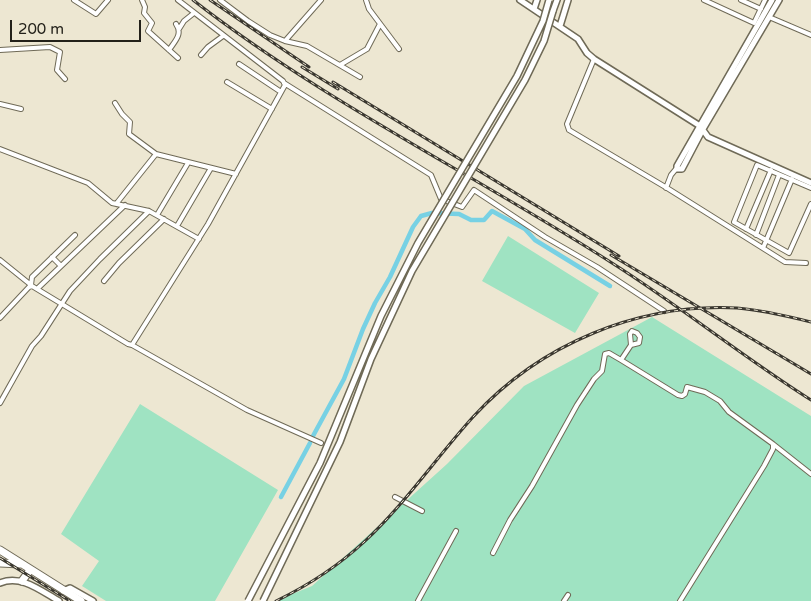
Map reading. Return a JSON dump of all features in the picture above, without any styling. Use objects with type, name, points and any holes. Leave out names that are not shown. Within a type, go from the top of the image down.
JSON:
[{"type":"highway","points":[[0,550],[81,601]]},
{"type":"highway","points":[[0,563],[21,564]]},
{"type":"highway","points":[[22,581],[30,570]]},
{"type":"main road","points":[[520,0],[578,39],[594,60],[702,128],[706,135],[712,139],[771,168],[811,182]]},
{"type":"main road","points":[[534,9],[536,0]]},
{"type":"main road","points":[[248,601],[320,463],[381,316],[418,243],[517,76],[543,21],[549,0]]},
{"type":"main road","points":[[263,601],[340,442],[371,360],[412,270],[524,80],[544,41],[557,0]]},
{"type":"main road","points":[[560,26],[568,0]]},
{"type":"main road","points":[[676,169],[682,169],[702,128],[772,0]]},
{"type":"main road","points":[[702,128],[779,0]]},
{"type":"main road","points":[[0,583],[14,579],[22,581],[59,601]]},
{"type":"main road","points":[[66,592],[70,588],[93,601]]},
{"type":"street","points":[[74,0],[94,14],[108,0]]},
{"type":"street","points":[[142,0],[145,7],[144,13],[152,23],[148,31],[178,58]]},
{"type":"street","points":[[178,0],[284,83],[431,175],[441,199],[462,208],[474,190],[545,237],[597,267],[664,311]]},
{"type":"street","points":[[220,0],[261,30],[285,40],[307,46],[360,77]]},
{"type":"street","points":[[285,40],[321,0]]},
{"type":"street","points":[[366,0],[369,9],[400,49]]},
{"type":"street","points":[[704,0],[754,23],[765,0]]},
{"type":"street","points":[[741,0],[761,9]]},
{"type":"street","points":[[169,50],[179,36],[179,29],[184,20],[194,13]]},
{"type":"street","points":[[770,17],[811,35]]},
{"type":"street","points":[[176,24],[179,29]]},
{"type":"street","points":[[340,66],[367,49],[380,24]]},
{"type":"street","points":[[201,55],[223,36]]},
{"type":"street","points":[[0,50],[50,47],[57,49],[60,52],[56,70],[65,80]]},
{"type":"street","points":[[594,60],[567,124],[568,128],[787,262],[806,262]]},
{"type":"street","points":[[239,64],[281,92]]},
{"type":"street","points":[[227,82],[272,109]]},
{"type":"street","points":[[132,345],[199,239],[272,109],[284,83]]},
{"type":"street","points":[[115,103],[130,122],[130,134],[156,154],[236,174]]},
{"type":"street","points":[[0,104],[21,109]]},
{"type":"street","points":[[0,149],[88,183],[96,188],[105,198],[116,204],[149,211],[199,239]]},
{"type":"street","points":[[116,204],[156,154]]},
{"type":"street","points":[[157,216],[188,163]]},
{"type":"street","points":[[811,188],[793,177],[780,175],[771,168],[757,165],[734,222],[789,253],[811,204]]},
{"type":"street","points":[[177,226],[210,168]]},
{"type":"street","points":[[743,236],[771,168]]},
{"type":"street","points":[[666,188],[670,175],[676,169]]},
{"type":"street","points":[[756,235],[780,175]]},
{"type":"street","points":[[763,248],[793,177]]},
{"type":"street","points":[[37,288],[125,205]]},
{"type":"street","points":[[0,403],[32,346],[41,336],[60,304],[91,268],[149,211]]},
{"type":"street","points":[[104,281],[119,263],[164,219]]},
{"type":"street","points":[[0,318],[31,285],[32,277],[75,235]]},
{"type":"street","points":[[52,257],[61,266]]},
{"type":"street","points":[[0,260],[31,285],[60,304],[248,410],[321,443]]},
{"type":"street","points":[[621,360],[630,345]]},
{"type":"street","points":[[493,553],[510,520],[532,486],[577,405],[594,379],[602,371],[605,354],[609,353],[678,395],[682,396],[685,394],[687,387],[705,392],[720,401],[729,412],[811,474]]},
{"type":"street","points":[[680,601],[764,466],[773,449],[773,444]]},
{"type":"street","points":[[395,497],[422,512]]},
{"type":"street","points":[[418,601],[456,531]]},
{"type":"street","points":[[564,601],[568,595]]},
{"type":"green space","points":[[508,236],[599,293],[575,333],[482,281]]},
{"type":"green space","points":[[652,317],[811,416],[811,601],[275,601],[312,586],[447,464],[524,386]]},
{"type":"green space","points":[[140,404],[278,490],[215,601],[106,601],[82,586],[99,561],[61,534]]},
{"type":"waterway","points":[[313,436],[344,379],[375,303],[390,277],[413,227],[421,216],[432,213],[459,214],[471,220],[484,220],[492,211],[525,229],[535,240],[610,286]]},
{"type":"waterway","points":[[281,497],[310,443]]},
{"type":"railway","points":[[193,0],[243,37],[346,104],[612,263],[811,400]]},
{"type":"railway","points":[[210,0],[309,67]]},
{"type":"railway","points":[[302,67],[338,89]]},
{"type":"railway","points":[[333,82],[619,256]]},
{"type":"railway","points":[[611,255],[811,374]]},
{"type":"railway","points":[[276,601],[322,575],[364,542],[393,513],[473,417],[500,391],[529,368],[560,349],[593,333],[628,321],[663,313],[700,308],[746,309],[811,322]]},
{"type":"railway","points":[[0,558],[70,601]]}]
